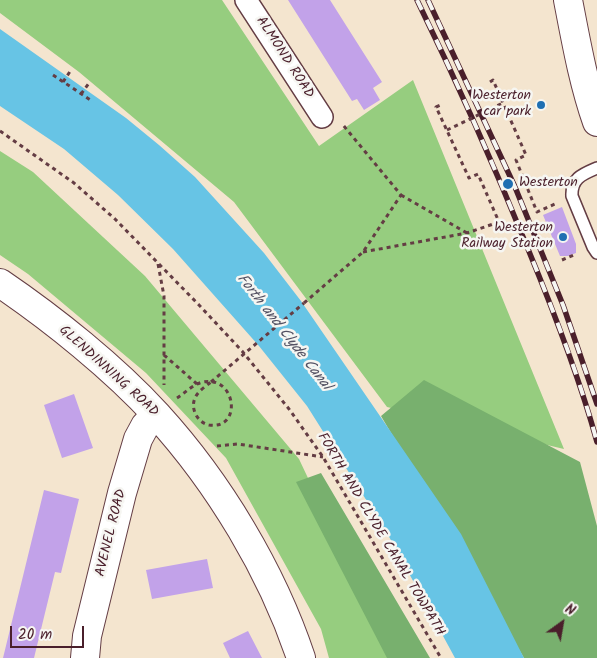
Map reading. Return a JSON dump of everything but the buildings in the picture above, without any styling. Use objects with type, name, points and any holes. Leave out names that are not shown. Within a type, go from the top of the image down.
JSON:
[{"type":"street","name":"ALMOND ROAD","points":[[246,0],[322,117]]},
{"type":"street","points":[[568,0],[580,62],[590,103],[597,122]]},
{"type":"street","name":"GLENDINNING ROAD","points":[[0,283],[70,336],[115,374],[156,414],[186,449],[226,506],[269,580],[302,658]]},
{"type":"street","name":"AVENEL ROAD","points":[[85,658],[87,636],[122,494],[138,439],[145,426],[156,414]]},
{"type":"lane","points":[[597,168],[579,176],[573,183],[572,196],[597,253]]},
{"type":"path","points":[[63,82],[71,70]]},
{"type":"path","points":[[53,76],[92,101]]},
{"type":"path","points":[[490,82],[493,80],[526,156],[516,160],[537,212],[572,196]]},
{"type":"path","points":[[81,94],[88,83]]},
{"type":"path","points":[[447,130],[503,103]]},
{"type":"path","points":[[363,252],[467,233],[498,222],[478,174],[469,178],[440,116],[436,107],[443,104]]},
{"type":"path","points":[[322,117],[338,119],[400,195],[467,233]]},
{"type":"path","name":"FORTH AND CLYDE CANAL TOWPATH","points":[[0,131],[74,183],[115,220],[242,351],[289,409],[323,457],[441,658]]},
{"type":"path","points":[[156,414],[197,384],[208,381],[215,382],[221,386],[231,397],[231,410],[223,423],[214,426],[203,424],[196,416],[194,398],[201,390],[212,382],[218,376],[360,256],[400,195]]},
{"type":"path","points":[[156,414],[164,385],[164,296],[158,264]]},
{"type":"path","points":[[164,355],[197,384]]},
{"type":"path","points":[[186,449],[238,444],[323,457]]},
{"type":"green space","points":[[0,0],[222,0],[319,146],[413,80],[564,449],[387,407],[234,202],[79,72],[0,13]]},
{"type":"green space","points":[[0,151],[33,172],[145,276],[299,459],[393,658],[329,658],[321,629],[226,458],[146,373],[28,274],[0,255]]},
{"type":"green space","points":[[424,380],[580,462],[597,526],[597,658],[524,658],[381,416]]},
{"type":"green space","points":[[321,473],[430,658],[387,658],[296,482]]},
{"type":"water","name":"Forth and Clyde Canal","points":[[0,29],[126,118],[159,145],[195,177],[264,253],[301,301],[461,534],[524,658],[455,658],[387,533],[307,406],[259,346],[173,249],[118,195],[64,149],[0,106]]},
{"type":"railway","points":[[417,0],[475,124],[538,273],[557,320],[597,442]]},
{"type":"railway","points":[[428,0],[515,187],[563,305],[597,404]]},
{"type":"place","name":"Westerton car park","points":[[541,105]]},
{"type":"place","name":"Westerton","points":[[508,184]]},
{"type":"place","name":"Westerton Railway Station","points":[[563,237]]}]
